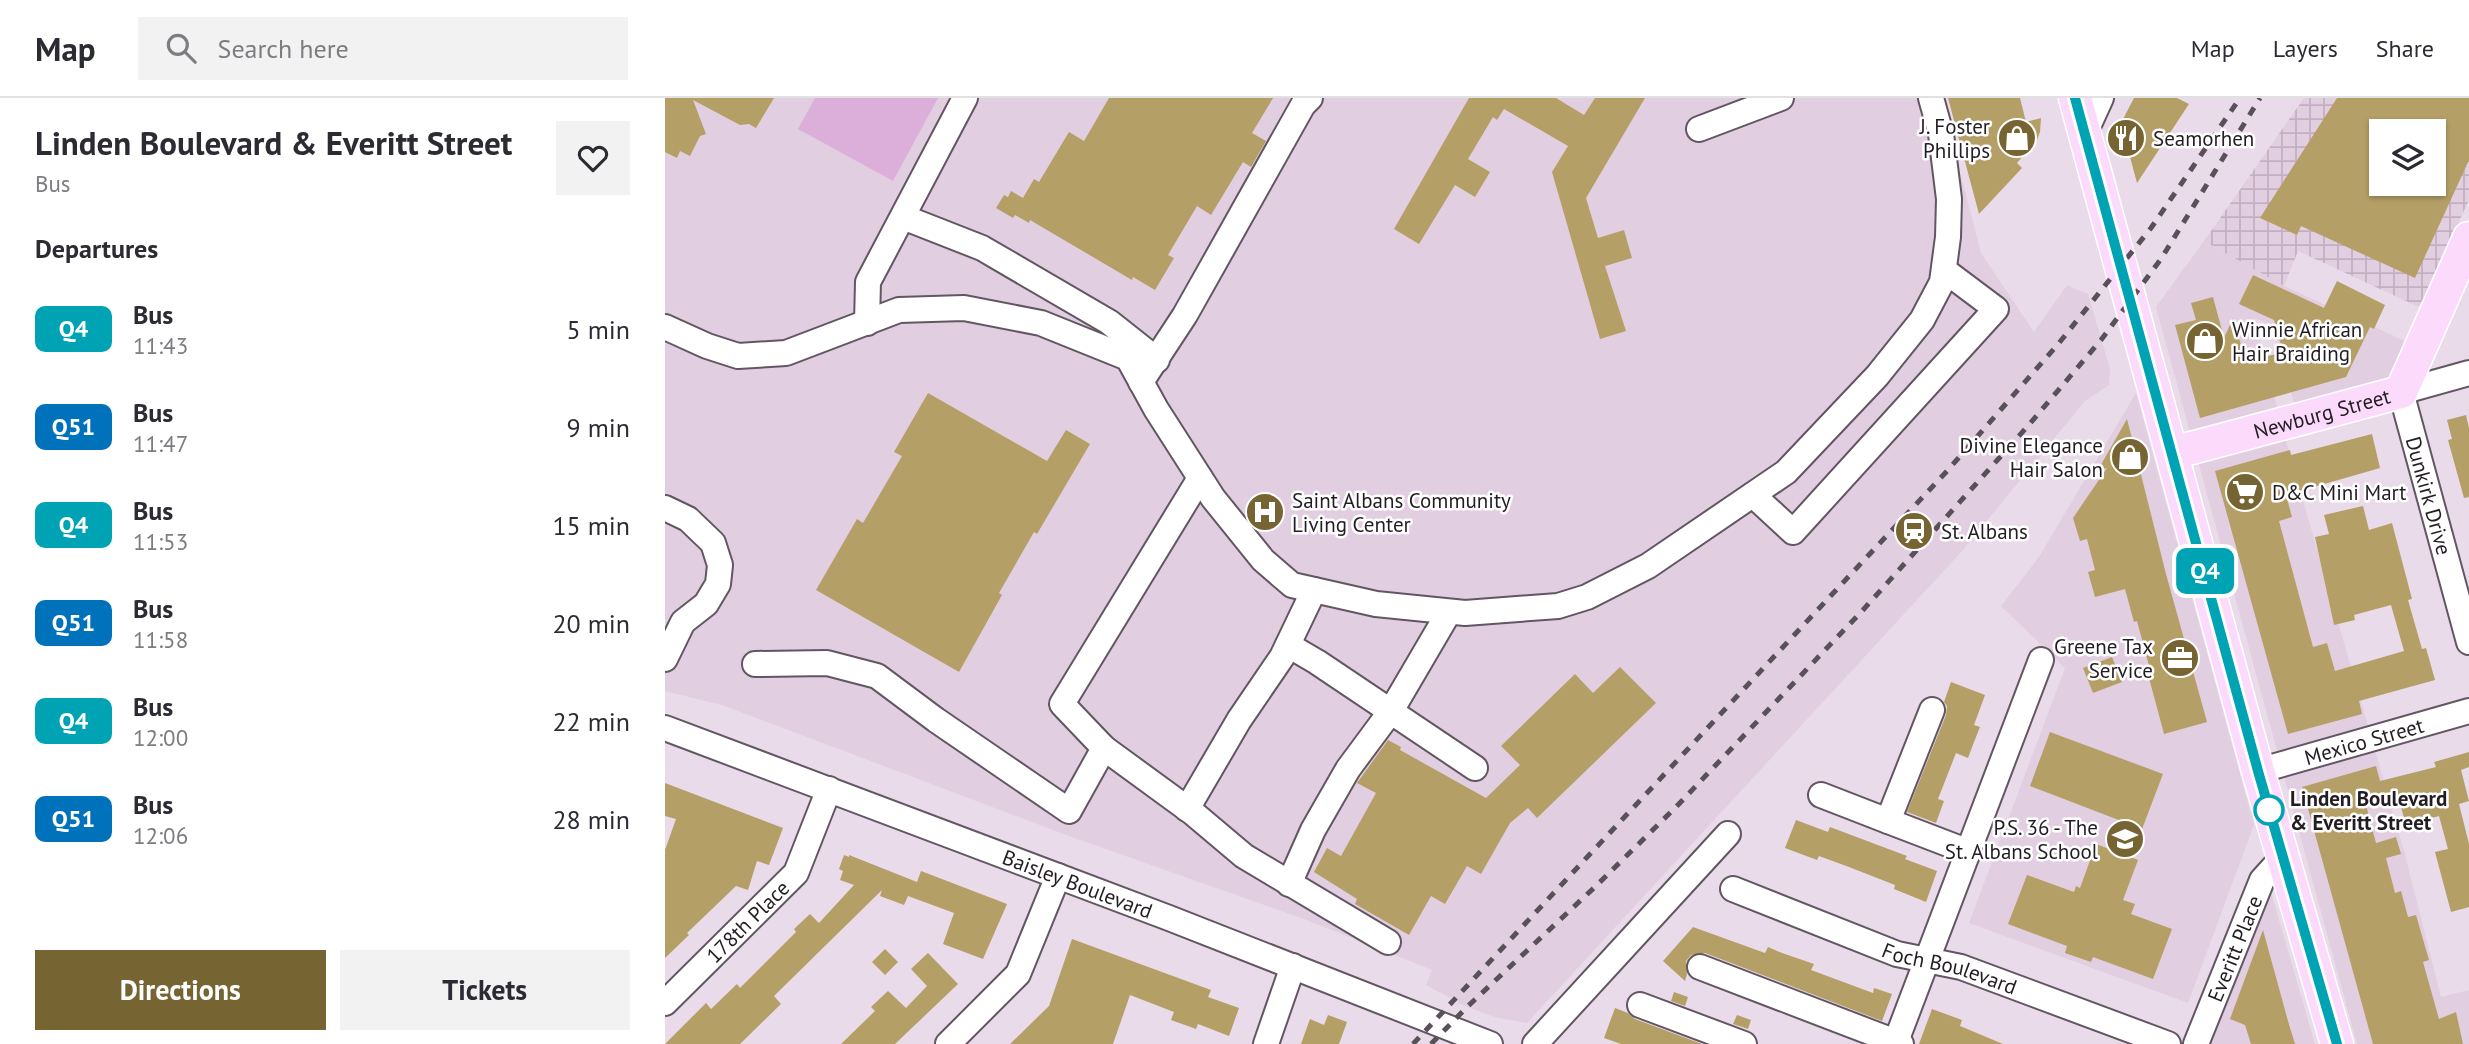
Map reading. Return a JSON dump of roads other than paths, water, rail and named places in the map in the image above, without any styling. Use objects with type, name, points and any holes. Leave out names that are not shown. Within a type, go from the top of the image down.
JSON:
[{"type":"main road","points":[[2075,98],[2258,771],[2337,1044]]},
{"type":"main road","points":[[2401,392],[2469,238]]},
{"type":"main road","name":"Newburg Street","points":[[2173,453],[2401,392]]},
{"type":"street","points":[[867,323],[868,282],[965,98]]},
{"type":"street","points":[[1142,383],[1192,303],[1303,105],[1310,98]]},
{"type":"street","points":[[1699,130],[1781,98]]},
{"type":"street","points":[[665,327],[707,346],[738,356],[786,353],[899,310],[964,308],[1041,323],[1128,358],[1213,498],[1263,560],[1292,585],[1376,604],[1465,614],[1558,606],[1587,597],[1648,566],[1786,472],[1877,376],[1922,320],[1942,282],[1948,237],[1949,198],[1941,134],[1931,98]]},
{"type":"street","points":[[2085,133],[2101,98]]},
{"type":"street","points":[[903,216],[982,248],[1109,322],[1157,360]]},
{"type":"street","points":[[1753,495],[1793,532],[1996,309],[1944,270]]},
{"type":"street","name":"Newburg Street","points":[[2401,392],[2469,373]]},
{"type":"street","name":"Dunkirk Drive","points":[[2401,392],[2469,642]]},
{"type":"street","points":[[1200,478],[1062,704],[1104,748],[1187,809],[1244,856],[1388,942]]},
{"type":"street","points":[[665,508],[688,519],[713,543],[720,565],[718,584],[706,604],[683,622],[665,659]]},
{"type":"street","points":[[1187,809],[1287,645],[1314,590]]},
{"type":"street","points":[[1289,884],[1313,830],[1348,769],[1391,711],[1449,612]]},
{"type":"street","points":[[1287,645],[1475,768]]},
{"type":"street","points":[[1700,967],[1898,1043],[2041,660]]},
{"type":"street","points":[[755,664],[827,663],[877,676],[1069,811],[1104,748]]},
{"type":"street","points":[[1888,821],[1932,710]]},
{"type":"street","name":"Mexico Street","points":[[2258,771],[2469,711]]},
{"type":"street","name":"Baisley Boulevard","points":[[665,728],[1293,966],[1490,1044]]},
{"type":"street","name":"178th Place","points":[[665,1003],[796,873],[829,789]]},
{"type":"street","points":[[1821,795],[1969,852]]},
{"type":"street","points":[[1535,1044],[1728,834]]},
{"type":"street","name":"Everitt Place","points":[[2196,1044],[2262,880],[2283,857]]},
{"type":"street","points":[[947,1044],[1018,974],[1058,876]]},
{"type":"street","name":"Foch Boulevard","points":[[1733,889],[1897,954],[1961,967],[2168,1044]]},
{"type":"street","points":[[1266,1044],[1293,966]]},
{"type":"street","points":[[1640,1005],[1744,1044]]},
{"type":"railway","points":[[1413,1044],[1948,470],[2059,343],[2151,228],[2240,98]]},
{"type":"railway","points":[[1431,1044],[1676,807],[1863,610],[2027,427],[2101,340],[2161,259],[2260,98]]},
{"type":"place","name":"J. Foster Phillips","points":[[2017,138]]},
{"type":"place","name":"Seamorhen","points":[[2126,138]]},
{"type":"place","name":"Winnie African Hair Braiding","points":[[2205,341]]},
{"type":"place","name":"Divine Elegance Hair Salon","points":[[2130,457]]},
{"type":"place","name":"D&C Mini Mart","points":[[2245,492]]},
{"type":"place","name":"Saint Albans Community Living Center","points":[[1265,512]]},
{"type":"place","name":"St. Albans","points":[[1914,531]]},
{"type":"place","name":"Greene Tax Service","points":[[2180,658]]},
{"type":"place","name":"Linden Boulevard & Everitt Street","points":[[2269,810]]},
{"type":"place","name":"P.S. 36 - The St. Albans School","points":[[2125,839]]}]
